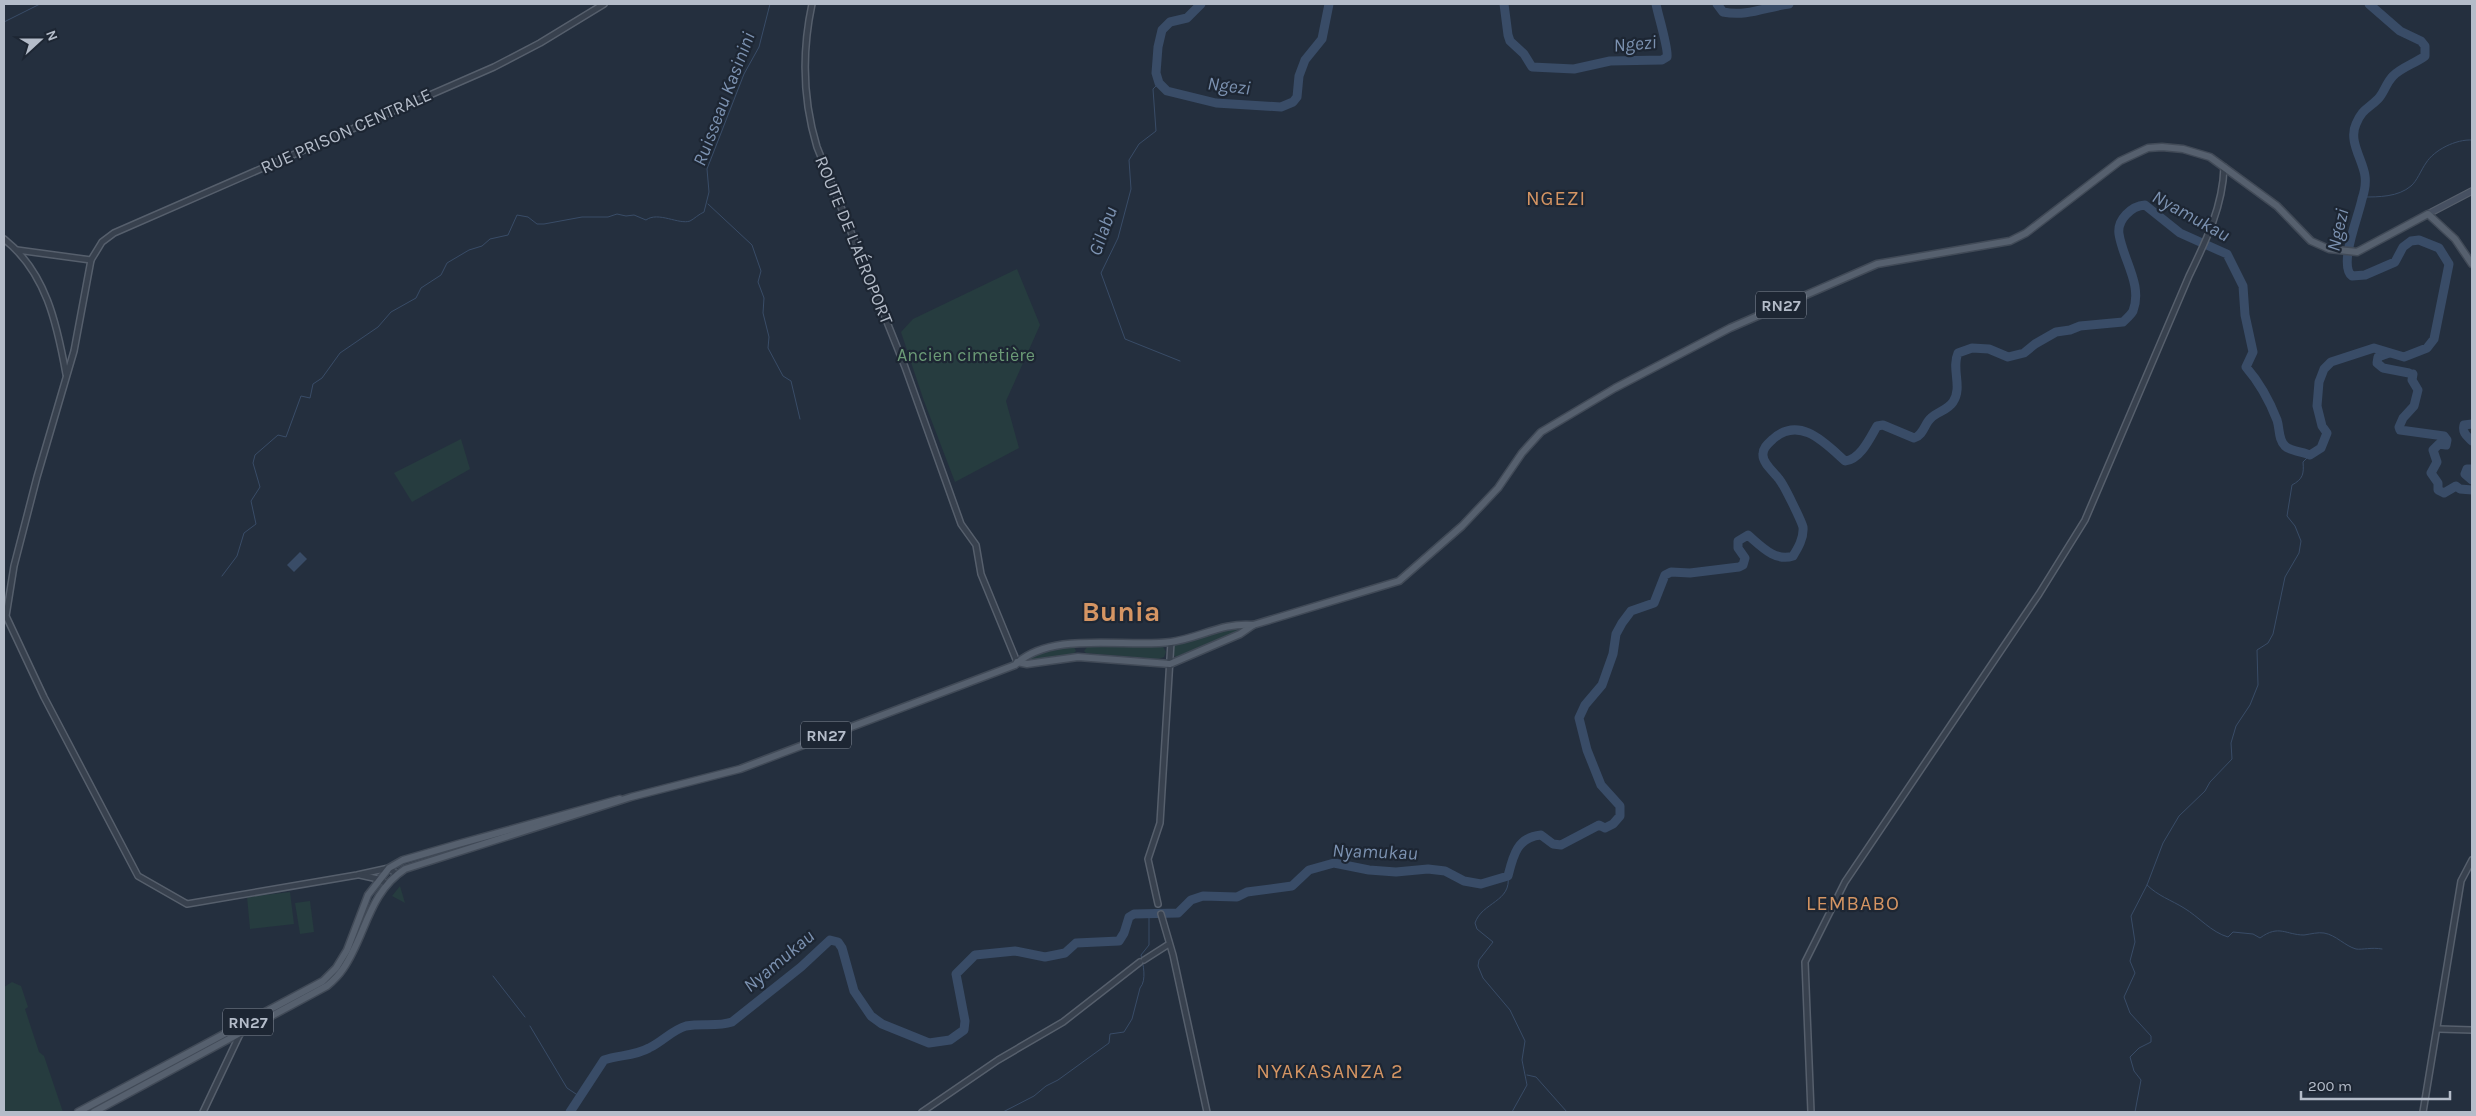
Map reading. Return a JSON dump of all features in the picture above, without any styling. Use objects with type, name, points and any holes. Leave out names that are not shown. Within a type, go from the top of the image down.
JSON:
[{"type":"main road","name":"RN27","points":[[78,1112],[327,986],[342,970],[352,953],[375,901],[396,874],[414,866],[631,797],[740,769],[1052,647],[1079,643],[1171,642],[1238,623],[1253,624],[1399,581],[1462,526],[1498,488],[1522,453],[1541,432],[1615,388],[1730,328],[1877,264],[2010,240],[2039,225],[2120,161],[2148,148],[2183,149],[2210,157],[2277,206],[2311,241],[2339,250],[2357,252],[2428,214]]},
{"type":"main road","points":[[2472,191],[2428,214],[2455,239],[2472,264]]},
{"type":"main road","name":"RN27","points":[[1017,662],[1027,664],[1078,658],[1170,664],[1240,634],[1253,624]]},
{"type":"main road","points":[[1078,658],[1079,643]]},
{"type":"main road","name":"RN27","points":[[94,1112],[239,1031],[322,981],[336,968],[347,950],[368,896],[378,879],[389,868],[403,860],[512,828],[609,800],[631,797]]},
{"type":"street","name":"RUE PRISON CENTRALE","points":[[91,260],[102,242],[114,233],[494,67],[541,43],[604,4]]},
{"type":"street","name":"ROUTE DE L'AÉROPORT","points":[[812,4],[807,24],[806,76],[808,112],[817,147],[904,367],[961,524],[976,545],[981,574],[1017,662]]},
{"type":"street","points":[[1811,1112],[1805,962],[1845,882],[2034,602],[2085,520],[2207,238],[2224,189],[2224,167]]},
{"type":"street","points":[[4,240],[17,250],[31,267],[48,300],[54,317],[66,375]]},
{"type":"street","points":[[17,250],[91,260],[74,351],[37,477],[14,566],[6,616],[28,666],[138,876],[186,904],[389,868],[396,874]]},
{"type":"street","points":[[1158,904],[1148,859],[1160,824],[1171,642]]},
{"type":"street","points":[[2423,1112],[2461,881],[2472,860]]},
{"type":"street","points":[[357,875],[378,879],[387,884]]},
{"type":"street","points":[[1162,917],[1207,1112]]},
{"type":"street","points":[[922,1112],[998,1060],[1063,1022],[1142,961],[1169,944]]},
{"type":"street","points":[[2438,1029],[2472,1030]]},
{"type":"street","points":[[203,1112],[239,1031]]},
{"type":"green space","name":"Ancien cimetière","points":[[1017,269],[1040,325],[1006,401],[1019,448],[955,482],[924,401],[901,332],[913,319]]},
{"type":"green space","points":[[461,439],[470,469],[412,502],[394,473]]},
{"type":"green space","points":[[1236,626],[1239,627],[1237,631],[1176,657],[1172,654],[1175,643]]},
{"type":"green space","points":[[1162,645],[1166,652],[1164,657],[1158,659],[1086,653],[1084,651],[1088,646]]},
{"type":"green space","points":[[1074,647],[1076,651],[1073,654],[1027,660],[1051,649]]},
{"type":"green space","points":[[400,886],[405,903],[392,896]]},
{"type":"green space","points":[[290,892],[294,924],[250,929],[247,897]]},
{"type":"green space","points":[[310,901],[314,932],[300,934],[295,903]]},
{"type":"green space","points":[[12,982],[21,986],[28,1007],[25,1009],[39,1052],[44,1056],[63,1112],[4,1112],[4,987]]},
{"type":"water","points":[[300,552],[307,559],[294,572],[287,565]]},
{"type":"waterway","points":[[4,22],[40,4]]},
{"type":"waterway","name":"Ruisseau Kasinini","points":[[222,576],[237,556],[244,533],[256,524],[251,501],[260,487],[253,463],[255,455],[278,435],[286,437],[301,396],[310,398],[313,384],[322,378],[340,353],[378,327],[391,312],[416,298],[421,288],[441,275],[447,263],[469,250],[482,246],[490,239],[508,235],[517,215],[528,217],[537,224],[582,217],[608,217],[617,214],[634,215],[646,220],[662,217],[685,222],[704,212],[709,192],[707,169],[744,74],[759,47],[770,4]]},
{"type":"waterway","name":"Ngezi","points":[[1201,4],[1187,18],[1170,22],[1162,30],[1158,47],[1156,73],[1159,83],[1167,91],[1216,103],[1281,107],[1293,102],[1297,97],[1299,76],[1305,60],[1322,39],[1329,4]]},
{"type":"waterway","name":"Ngezi","points":[[1504,4],[1510,41],[1524,54],[1532,67],[1574,69],[1610,61],[1662,60],[1667,57],[1656,4]]},
{"type":"waterway","name":"Ngezi","points":[[1717,4],[1723,12],[1732,13],[1756,11],[1789,4]]},
{"type":"waterway","name":"Nyamukau","points":[[570,1112],[604,1060],[644,1051],[676,1030],[686,1026],[732,1022],[801,967],[830,940],[838,942],[842,948],[854,991],[871,1016],[882,1024],[929,1043],[950,1040],[964,1030],[965,1021],[956,974],[975,955],[1015,951],[1045,957],[1065,953],[1076,943],[1119,941],[1124,933],[1129,917],[1134,914],[1178,913],[1191,900],[1203,896],[1237,897],[1247,892],[1292,886],[1309,870],[1334,863],[1369,870],[1396,872],[1428,869],[1445,871],[1464,881],[1481,884],[1508,876],[1514,855],[1526,839],[1541,835],[1553,844],[1561,845],[1599,825],[1605,828],[1613,824],[1620,816],[1620,806],[1601,785],[1587,750],[1579,718],[1585,705],[1602,685],[1613,654],[1616,634],[1622,623],[1631,611],[1654,603],[1665,575],[1671,572],[1690,573],[1739,567],[1743,565],[1745,558],[1738,548],[1738,541],[1748,535],[1774,555],[1780,557],[1793,556],[1802,539],[1803,527],[1781,482],[1764,461],[1763,452],[1766,445],[1783,432],[1803,431],[1821,440],[1845,461],[1860,453],[1877,426],[1883,425],[1914,438],[1917,437],[1929,420],[1948,407],[1956,396],[1956,359],[1958,353],[1972,348],[1989,349],[2008,357],[2024,353],[2056,332],[2080,326],[2123,322],[2133,311],[2136,292],[2121,244],[2119,229],[2126,215],[2140,206],[2145,205],[2180,233],[2227,254],[2243,286],[2245,315],[2253,352],[2246,367],[2260,386],[2271,406],[2277,420],[2280,437],[2285,446],[2310,455],[2321,448],[2327,433],[2322,426],[2317,406],[2319,382],[2324,369],[2331,362],[2374,348],[2404,357],[2427,348],[2434,339],[2449,264],[2439,248],[2419,240],[2411,241],[2403,247],[2395,262],[2365,275],[2352,276],[2348,270],[2348,251],[2365,182],[2364,170],[2355,144],[2354,130],[2356,124],[2363,112],[2380,97],[2393,76],[2425,56],[2425,46],[2421,41],[2400,31],[2369,4]]},
{"type":"waterway","name":"Gilabu","points":[[1159,83],[1153,89],[1156,131],[1139,144],[1129,160],[1131,189],[1118,238],[1101,273],[1125,339],[1180,361]]},
{"type":"waterway","points":[[2363,197],[2388,196],[2406,190],[2413,184],[2434,154],[2453,143],[2472,140]]},
{"type":"waterway","points":[[708,204],[752,245],[761,271],[758,282],[764,298],[763,313],[769,337],[768,348],[783,376],[791,381],[800,419]]},
{"type":"waterway","points":[[2389,353],[2378,357],[2377,363],[2383,368],[2409,373]]},
{"type":"waterway","points":[[2413,374],[2412,380],[2418,390],[2414,406],[2403,418],[2399,427],[2400,430],[2444,436],[2447,440],[2446,445],[2439,444],[2433,450],[2437,462],[2431,473],[2438,483],[2438,490],[2444,493],[2456,486],[2460,489],[2472,490]]},
{"type":"waterway","points":[[2472,424],[2464,425],[2465,434],[2472,441]]},
{"type":"waterway","points":[[2135,1112],[2141,1080],[2134,1071],[2130,1057],[2139,1048],[2151,1042],[2151,1036],[2130,1013],[2124,997],[2135,973],[2130,961],[2135,942],[2131,916],[2147,885],[2163,843],[2179,816],[2205,791],[2210,782],[2232,759],[2231,743],[2236,726],[2250,705],[2258,685],[2257,650],[2268,643],[2273,634],[2285,577],[2299,553],[2301,541],[2295,526],[2287,516],[2292,485],[2301,478],[2303,462],[2310,455]]},
{"type":"waterway","points":[[2472,469],[2467,469],[2465,474],[2472,480]]},
{"type":"waterway","points":[[1508,876],[1506,891],[1484,910],[1475,923],[1477,929],[1493,942],[1479,960],[1478,966],[1483,978],[1510,1010],[1525,1041],[1522,1060],[1527,1085],[1512,1112]]},
{"type":"waterway","points":[[2147,885],[2160,895],[2190,912],[2216,932],[2228,937],[2233,932],[2253,934],[2260,938],[2278,931],[2298,935],[2322,933],[2333,936],[2356,949],[2382,949]]},
{"type":"waterway","points":[[1003,1112],[1034,1096],[1109,1043],[1110,1034],[1124,1032],[1132,1019],[1143,981],[1144,972],[1141,955],[1149,945],[1149,913]]},
{"type":"waterway","points":[[493,976],[525,1017]]},
{"type":"waterway","points":[[530,1026],[567,1088],[579,1096]]},
{"type":"waterway","points":[[1527,1075],[1536,1077],[1567,1112]]},
{"type":"district","name":"NGEZI","points":[[1556,198]]},
{"type":"district","name":"Bunia","points":[[1121,611]]},
{"type":"district","name":"LEMBABO","points":[[1853,903]]},
{"type":"district","name":"NYAKASANZA 2","points":[[1330,1071]]}]
